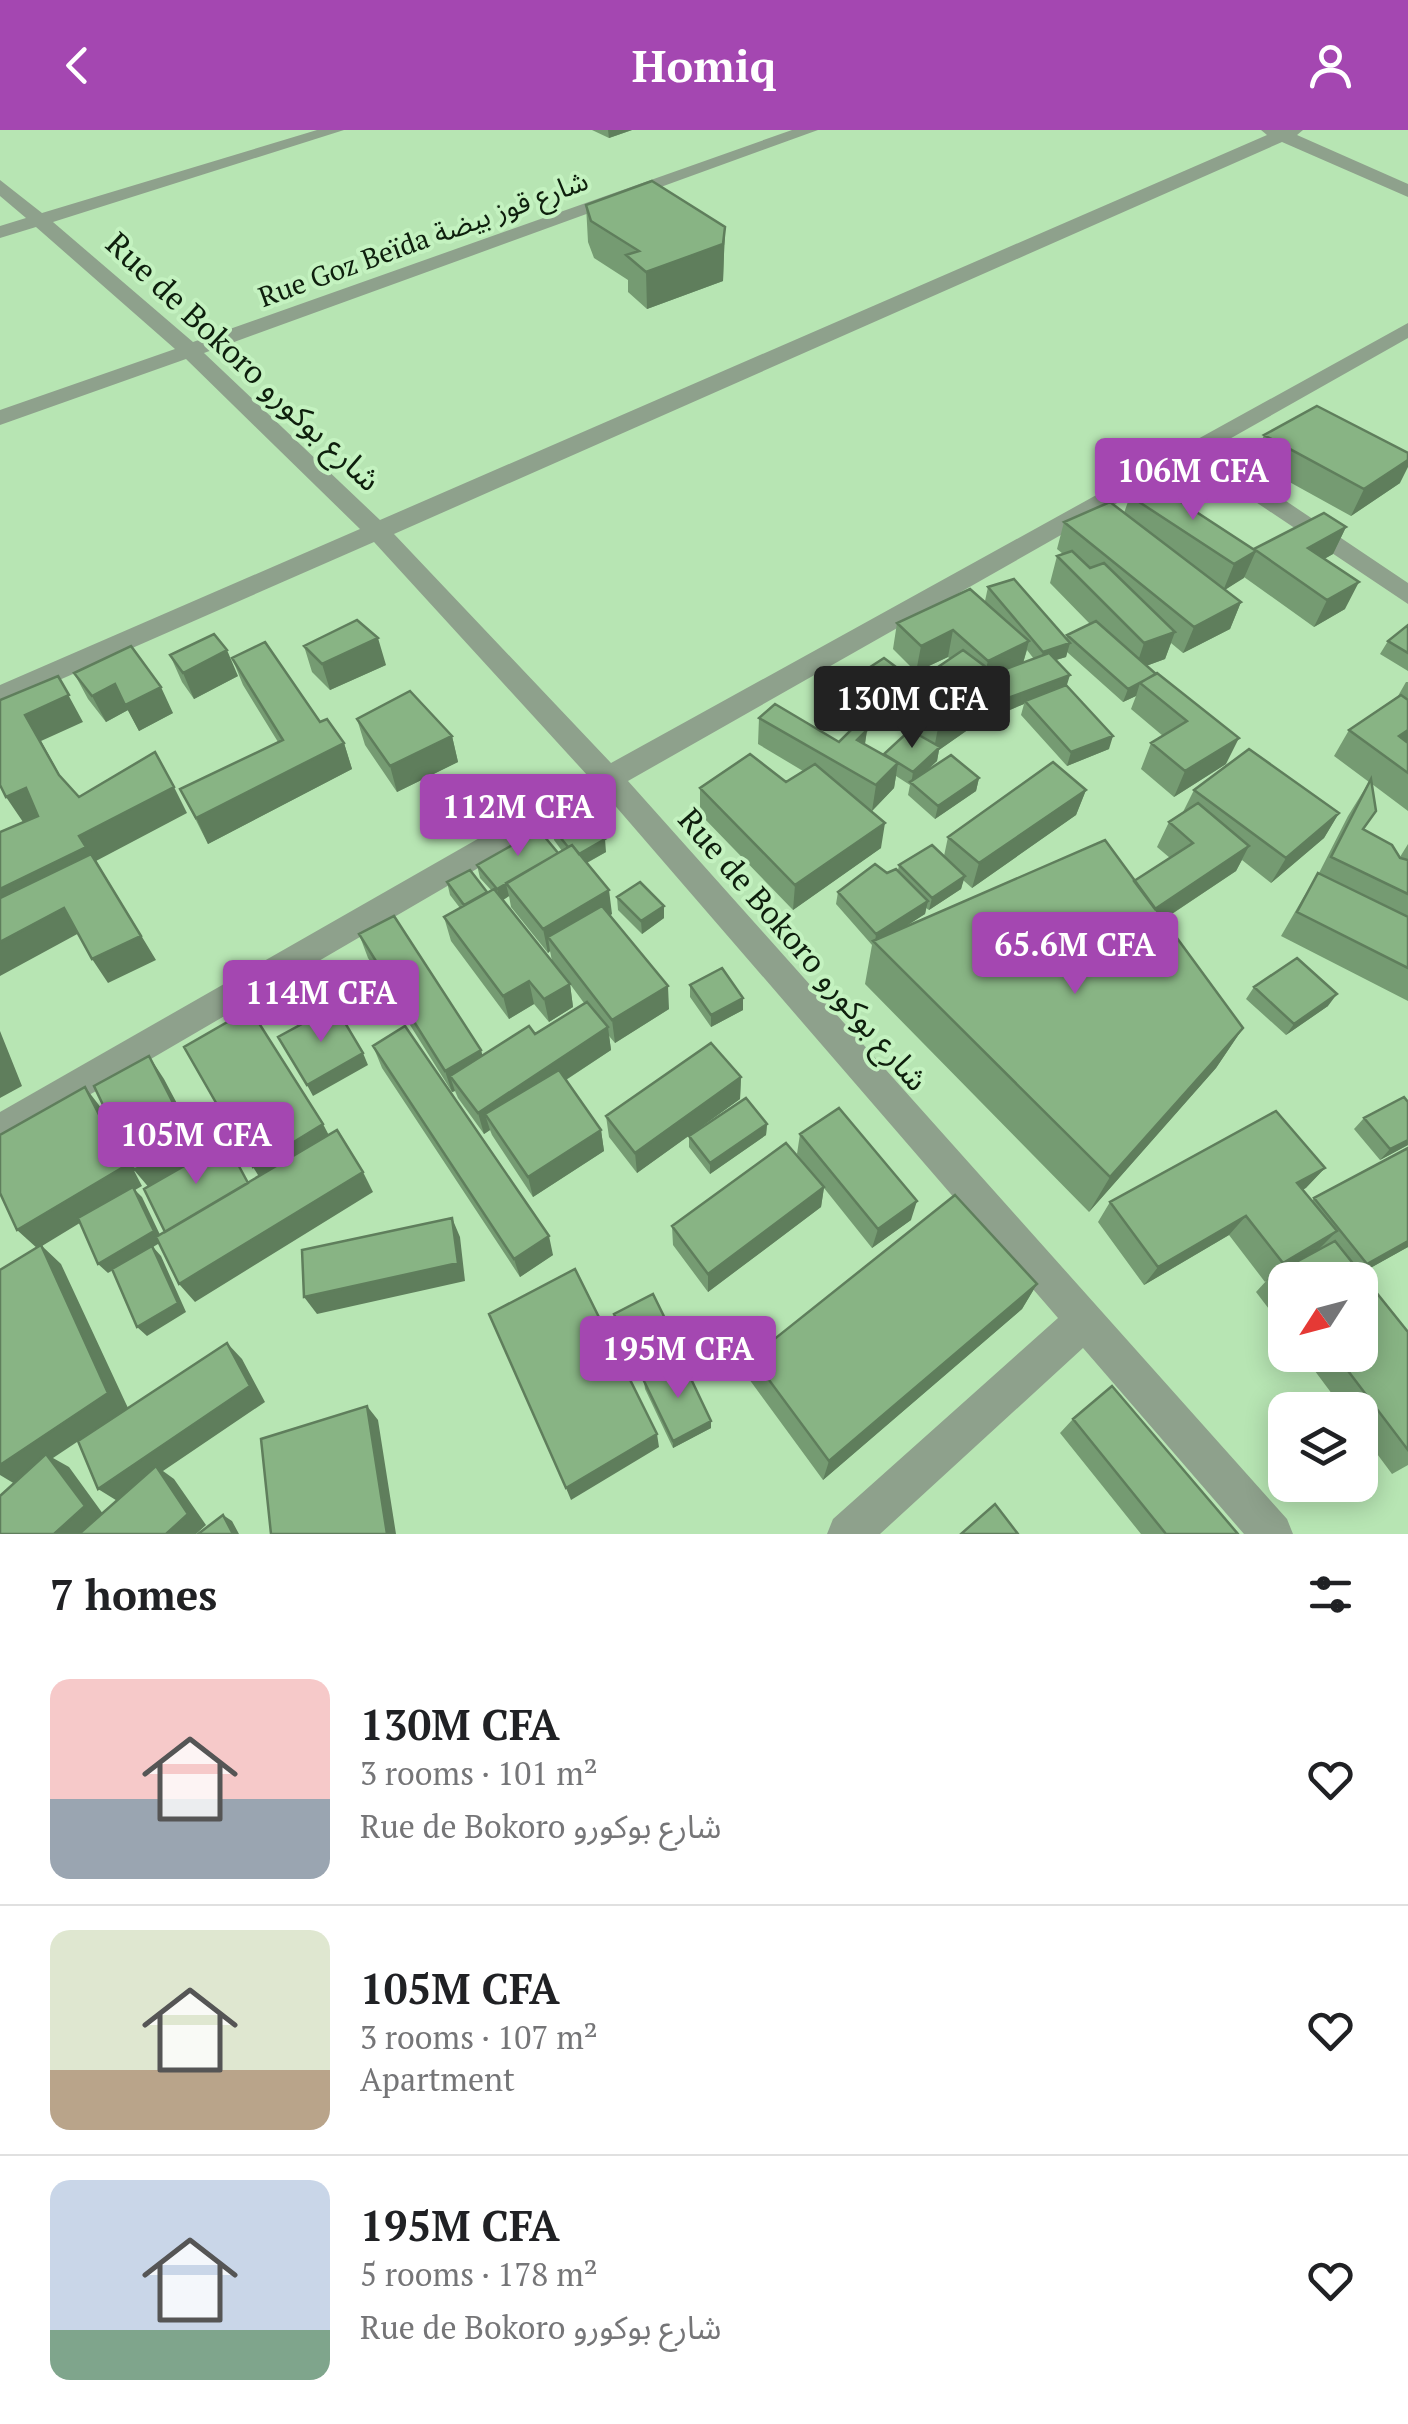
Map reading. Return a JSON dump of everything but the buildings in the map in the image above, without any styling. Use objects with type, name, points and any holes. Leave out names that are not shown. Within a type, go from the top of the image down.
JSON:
[{"type":"street","points":[[0,232],[335,130]]},
{"type":"street","name":"Rue Goz Beïda شارع قوز بيضة","points":[[0,418],[809,130]]},
{"type":"street","points":[[0,696],[1282,132],[1408,191]]},
{"type":"street","name":"Rue de Bokoro شارع بوكورو","points":[[0,186],[190,351],[379,532],[609,779],[1272,1534]]},
{"type":"street","points":[[0,1130],[609,779],[1408,329]]},
{"type":"street","points":[[1194,450],[1408,596]]},
{"type":"street","points":[[848,1534],[1083,1322]]}]
